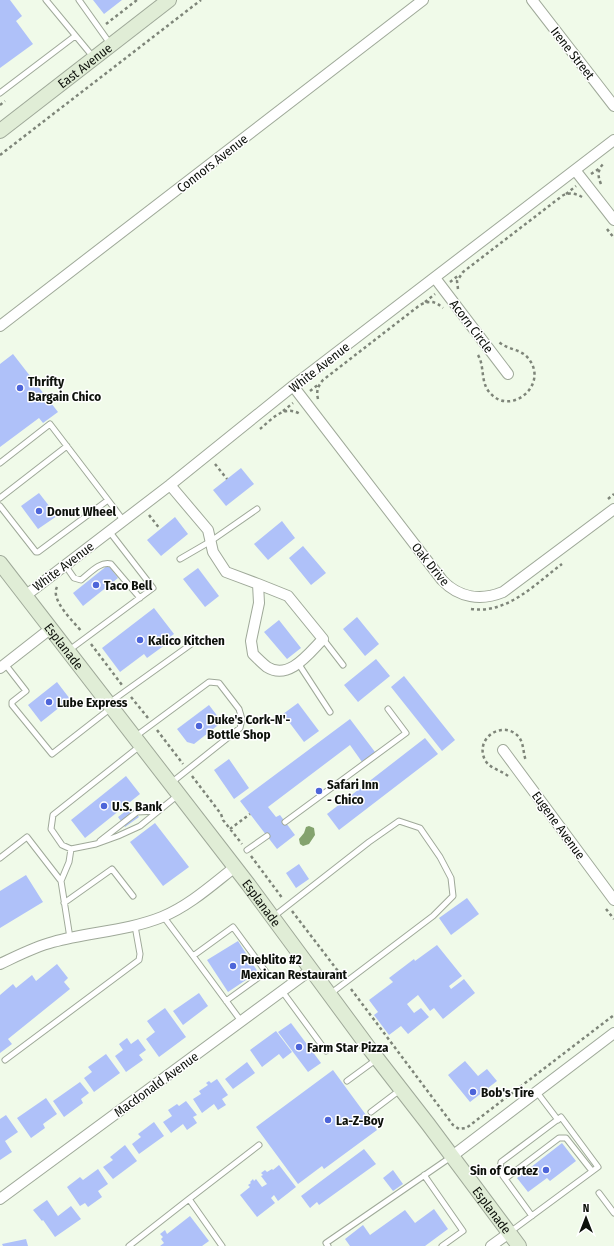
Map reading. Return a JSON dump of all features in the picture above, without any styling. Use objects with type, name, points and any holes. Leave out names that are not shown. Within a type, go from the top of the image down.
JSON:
[{"type":"main road","name":"East Avenue","points":[[0,130],[169,0]]},
{"type":"main road","name":"Esplanade","points":[[0,564],[235,867],[519,1246]]},
{"type":"street","name":"Connors Avenue","points":[[0,326],[423,0]]},
{"type":"street","name":"Irene Street","points":[[532,0],[614,106]]},
{"type":"street","name":"White Avenue","points":[[25,596],[170,485],[293,386],[614,140]]},
{"type":"street","points":[[575,170],[614,220]]},
{"type":"street","name":"Acorn Circle","points":[[435,278],[508,374]]},
{"type":"street","name":"Oak Drive","points":[[293,386],[442,580],[449,587],[461,594],[475,597],[485,597],[495,596],[503,592],[614,509]]},
{"type":"street","points":[[170,485],[208,530],[214,552],[226,572],[258,584],[288,596],[323,639],[298,664],[281,672],[268,667],[252,654],[251,641],[259,603],[258,584]]},
{"type":"street","points":[[2,666],[50,629]]},
{"type":"street","name":"Eugene Avenue","points":[[504,750],[614,900]]},
{"type":"street","points":[[0,964],[40,946],[70,938],[135,926],[163,916],[190,901],[235,867]]},
{"type":"street","name":"Macdonald Avenue","points":[[0,1200],[312,969]]},
{"type":"street","points":[[451,1157],[614,1033]]},
{"type":"street","points":[[491,1246],[509,1233]]},
{"type":"lane","points":[[46,0],[94,58]]},
{"type":"lane","points":[[79,0],[111,45]]},
{"type":"lane","points":[[0,93],[75,36]]},
{"type":"lane","points":[[0,463],[50,424],[123,520]]},
{"type":"lane","points":[[0,498],[67,446]]},
{"type":"lane","points":[[0,506],[34,551],[38,552],[108,500]]},
{"type":"lane","points":[[180,559],[211,541],[257,509]]},
{"type":"lane","points":[[68,651],[152,588],[109,531]]},
{"type":"lane","points":[[64,565],[71,575],[77,580],[81,580],[101,565],[106,563],[111,564],[140,598]]},
{"type":"lane","points":[[323,639],[343,664]]},
{"type":"lane","points":[[2,666],[26,691],[12,702],[12,705],[52,754],[126,690],[190,645]]},
{"type":"lane","points":[[298,664],[330,712]]},
{"type":"lane","points":[[209,682],[219,683],[239,709],[242,719],[240,728],[188,770],[158,811],[140,826],[96,844],[71,849],[62,845],[51,829],[53,815],[138,741],[152,724],[209,682]]},
{"type":"lane","points":[[285,822],[406,733],[388,709]]},
{"type":"lane","points":[[96,844],[137,812],[158,811]]},
{"type":"lane","points":[[273,917],[369,842],[399,822],[420,828],[440,857],[451,878],[453,896],[433,916],[330,994]]},
{"type":"lane","points":[[246,850],[266,836]]},
{"type":"lane","points":[[0,858],[27,837],[61,881],[70,938]]},
{"type":"lane","points":[[61,881],[69,862],[71,849]]},
{"type":"lane","points":[[64,903],[112,869],[133,896]]},
{"type":"lane","points":[[163,916],[241,1021]]},
{"type":"lane","points":[[5,1060],[139,960],[140,954],[135,926]]},
{"type":"lane","points":[[193,956],[232,927],[261,965],[266,972],[226,1001]]},
{"type":"lane","points":[[282,991],[326,1051]]},
{"type":"lane","points":[[347,1081],[377,1058]]},
{"type":"lane","points":[[371,1112],[401,1089]]},
{"type":"lane","points":[[536,1091],[558,1120]]},
{"type":"lane","points":[[509,1233],[592,1172],[598,1167],[561,1117],[501,1162],[500,1169],[505,1179],[532,1216]]},
{"type":"lane","points":[[505,1179],[559,1138],[566,1138],[592,1172]]},
{"type":"lane","points":[[129,1246],[260,1145]]},
{"type":"lane","points":[[328,1246],[326,1243],[451,1157]]},
{"type":"lane","points":[[424,1176],[463,1231],[442,1246]]},
{"type":"lane","points":[[600,1193],[614,1213]]},
{"type":"lane","points":[[189,1199],[222,1246]]},
{"type":"path","points":[[0,155],[201,0]]},
{"type":"path","points":[[604,188],[599,181],[598,173],[600,167],[609,160]]},
{"type":"path","points":[[461,294],[457,284],[458,279],[463,272],[565,194],[576,194],[583,198]]},
{"type":"path","points":[[605,226],[614,238]]},
{"type":"path","points":[[320,403],[317,391],[323,380],[420,306],[426,302],[433,302],[439,305],[446,313]]},
{"type":"path","points":[[475,351],[481,360],[484,381],[489,392],[501,400],[517,400],[527,394],[534,384],[534,367],[532,362],[524,354],[505,347],[497,341]]},
{"type":"path","points":[[258,430],[281,412],[296,412],[303,418]]},
{"type":"path","points":[[210,468],[215,464],[227,479]]},
{"type":"path","points":[[603,503],[614,494]]},
{"type":"path","points":[[144,519],[155,510]]},
{"type":"path","points":[[149,515],[160,529]]},
{"type":"path","points":[[469,608],[497,608],[513,601],[566,560]]},
{"type":"path","points":[[71,575],[55,588],[55,596],[66,613],[188,770],[221,814],[230,829],[453,1125],[459,1130],[469,1126],[614,1015]]},
{"type":"path","points":[[230,829],[250,814]]},
{"type":"shaded area","points":[[309,826],[314,828],[315,835],[309,844],[303,846],[300,844],[299,839],[304,833],[306,827]]},
{"type":"building","points":[[0,0],[10,0],[22,16],[16,21],[33,44],[0,68]]},
{"type":"building","points":[[93,0],[122,0],[104,14]]},
{"type":"building","name":"Thrifty Bargain Chico","points":[[13,354],[58,412],[43,423],[39,418],[0,447],[0,364]]},
{"type":"building","points":[[241,468],[254,484],[226,506],[213,490]]},
{"type":"building","name":"Donut Wheel","points":[[39,493],[57,516],[38,529],[21,506]]},
{"type":"building","points":[[175,517],[188,534],[161,556],[147,540]]},
{"type":"building","points":[[282,521],[295,538],[268,560],[254,544]]},
{"type":"building","points":[[303,546],[326,573],[311,585],[289,558]]},
{"type":"building","name":"Taco Bell","points":[[108,565],[118,578],[83,606],[73,593]]},
{"type":"building","points":[[198,568],[219,596],[205,607],[183,579]]},
{"type":"building","name":"Kalico Kitchen","points":[[154,608],[174,634],[167,639],[169,642],[147,658],[144,654],[120,672],[102,648]]},
{"type":"building","points":[[357,617],[379,644],[365,656],[343,629]]},
{"type":"building","points":[[279,620],[301,648],[287,659],[264,632]]},
{"type":"building","points":[[376,659],[390,676],[358,702],[344,685]]},
{"type":"building","points":[[404,676],[455,740],[442,751],[391,687]]},
{"type":"building","name":"Lube Express","points":[[57,682],[70,699],[41,722],[28,705]]},
{"type":"building","points":[[298,703],[319,731],[304,742],[283,714]]},
{"type":"building","name":"Duke's Cork-N'- Bottle Shop","points":[[209,705],[222,722],[194,744],[187,742],[177,729]]},
{"type":"building","points":[[350,719],[375,752],[362,762],[350,745],[268,807],[276,817],[280,815],[295,835],[277,849],[240,801]]},
{"type":"building","points":[[425,738],[438,754],[339,830],[327,814]]},
{"type":"building","points":[[229,759],[249,788],[234,799],[214,770]]},
{"type":"building","points":[[126,776],[140,794],[85,838],[71,820]]},
{"type":"building","points":[[131,807],[139,817],[125,827],[118,817]]},
{"type":"building","points":[[155,823],[189,867],[163,886],[130,842]]},
{"type":"building","points":[[299,864],[309,879],[296,888],[286,873]]},
{"type":"building","points":[[26,875],[43,902],[0,928],[0,891]]},
{"type":"building","points":[[467,898],[479,914],[451,935],[439,918]]},
{"type":"building","name":"Pueblito #2 Mexican Restaurant","points":[[238,941],[258,972],[228,992],[207,960]]},
{"type":"building","points":[[437,945],[462,976],[449,986],[451,989],[464,979],[475,993],[443,1019],[434,1008],[430,1011],[418,995],[407,1004],[414,1013],[421,1008],[429,1017],[408,1034],[401,1026],[389,1035],[374,1015],[378,1012],[369,1000],[393,982],[389,978],[414,959],[415,961]]},
{"type":"building","points":[[57,964],[68,978],[64,982],[70,989],[8,1039],[12,1044],[0,1053],[0,995],[13,984],[16,988],[32,975],[36,981]]},
{"type":"building","points":[[199,993],[208,1006],[183,1025],[173,1011]]},
{"type":"building","points":[[165,1008],[186,1037],[159,1057],[146,1039],[155,1032],[147,1021]]},
{"type":"building","points":[[291,1023],[321,1063],[308,1072],[278,1032]]},
{"type":"building","points":[[276,1031],[292,1052],[283,1059],[279,1054],[262,1067],[250,1050]]},
{"type":"building","points":[[127,1038],[131,1044],[138,1039],[146,1050],[139,1055],[143,1060],[126,1072],[115,1056],[123,1050],[119,1044]]},
{"type":"building","points":[[106,1054],[120,1073],[94,1092],[84,1078],[92,1072],[88,1067]]},
{"type":"building","name":"Bob's Tire","points":[[465,1061],[478,1076],[487,1069],[497,1081],[470,1102],[448,1075]]},
{"type":"building","points":[[247,1062],[255,1073],[233,1089],[225,1079]]},
{"type":"building","points":[[333,1070],[377,1130],[324,1169],[322,1166],[298,1184],[256,1127]]},
{"type":"building","points":[[217,1079],[228,1095],[222,1099],[226,1105],[218,1110],[214,1104],[202,1113],[193,1099],[201,1094],[199,1091],[208,1085],[206,1083],[209,1081],[211,1083]]},
{"type":"building","points":[[80,1082],[89,1093],[81,1099],[83,1103],[64,1117],[53,1101]]},
{"type":"building","points":[[46,1098],[57,1114],[43,1124],[45,1128],[31,1138],[17,1118]]},
{"type":"building","points":[[186,1101],[197,1115],[193,1117],[197,1123],[187,1130],[183,1124],[171,1133],[163,1122],[172,1116],[168,1110],[177,1104],[179,1106]]},
{"type":"building","points":[[6,1115],[18,1132],[5,1141],[12,1152],[0,1160],[0,1119]]},
{"type":"building","points":[[154,1122],[164,1136],[139,1154],[132,1144],[141,1137],[138,1134]]},
{"type":"building","name":"Sin of Cortez","points":[[562,1143],[576,1161],[550,1181],[547,1178],[528,1192],[517,1178]]},
{"type":"building","points":[[125,1145],[137,1161],[113,1179],[103,1167],[113,1160],[110,1157]]},
{"type":"building","points":[[364,1149],[376,1164],[319,1205],[317,1202],[310,1208],[301,1196]]},
{"type":"building","points":[[279,1165],[296,1187],[278,1201],[274,1195],[271,1198],[275,1203],[257,1217],[240,1195],[250,1187],[248,1185],[253,1179],[254,1181],[256,1179],[262,1187],[267,1184],[261,1176],[263,1175],[261,1173],[265,1170],[267,1172],[272,1169],[273,1170]]},
{"type":"building","points":[[98,1169],[108,1184],[98,1191],[102,1197],[88,1207],[85,1203],[80,1206],[67,1187],[80,1177],[83,1180]]},
{"type":"building","points":[[393,1170],[403,1184],[393,1191],[383,1178]]},
{"type":"building","points":[[47,1200],[58,1216],[71,1206],[81,1219],[55,1237],[43,1220],[42,1221],[33,1210]]},
{"type":"building","points":[[434,1209],[448,1229],[425,1246],[350,1246],[345,1239],[363,1225],[370,1235],[405,1210],[415,1223]]},
{"type":"building","points":[[190,1216],[209,1241],[202,1246],[160,1246],[164,1243],[161,1239],[163,1237],[160,1234],[165,1230],[167,1234]]},
{"type":"building","points":[[26,1239],[28,1246],[3,1246],[2,1244]]},
{"type":"place","name":"Thrifty Bargain Chico","points":[[20,388]]},
{"type":"place","name":"Donut Wheel","points":[[39,511]]},
{"type":"place","name":"Taco Bell","points":[[96,585]]},
{"type":"place","name":"Kalico Kitchen","points":[[140,640]]},
{"type":"place","name":"Lube Express","points":[[49,702]]},
{"type":"place","name":"Duke's Cork-N'- Bottle Shop","points":[[199,726]]},
{"type":"place","name":"Safari Inn - Chico","points":[[319,791]]},
{"type":"place","name":"U.S. Bank","points":[[104,806]]},
{"type":"place","name":"Pueblito #2 Mexican Restaurant","points":[[233,966]]},
{"type":"place","name":"Farm Star Pizza","points":[[299,1047]]},
{"type":"place","name":"Bob's Tire","points":[[473,1092]]},
{"type":"place","name":"La-Z-Boy","points":[[328,1120]]},
{"type":"place","name":"Sin of Cortez","points":[[546,1170]]}]
